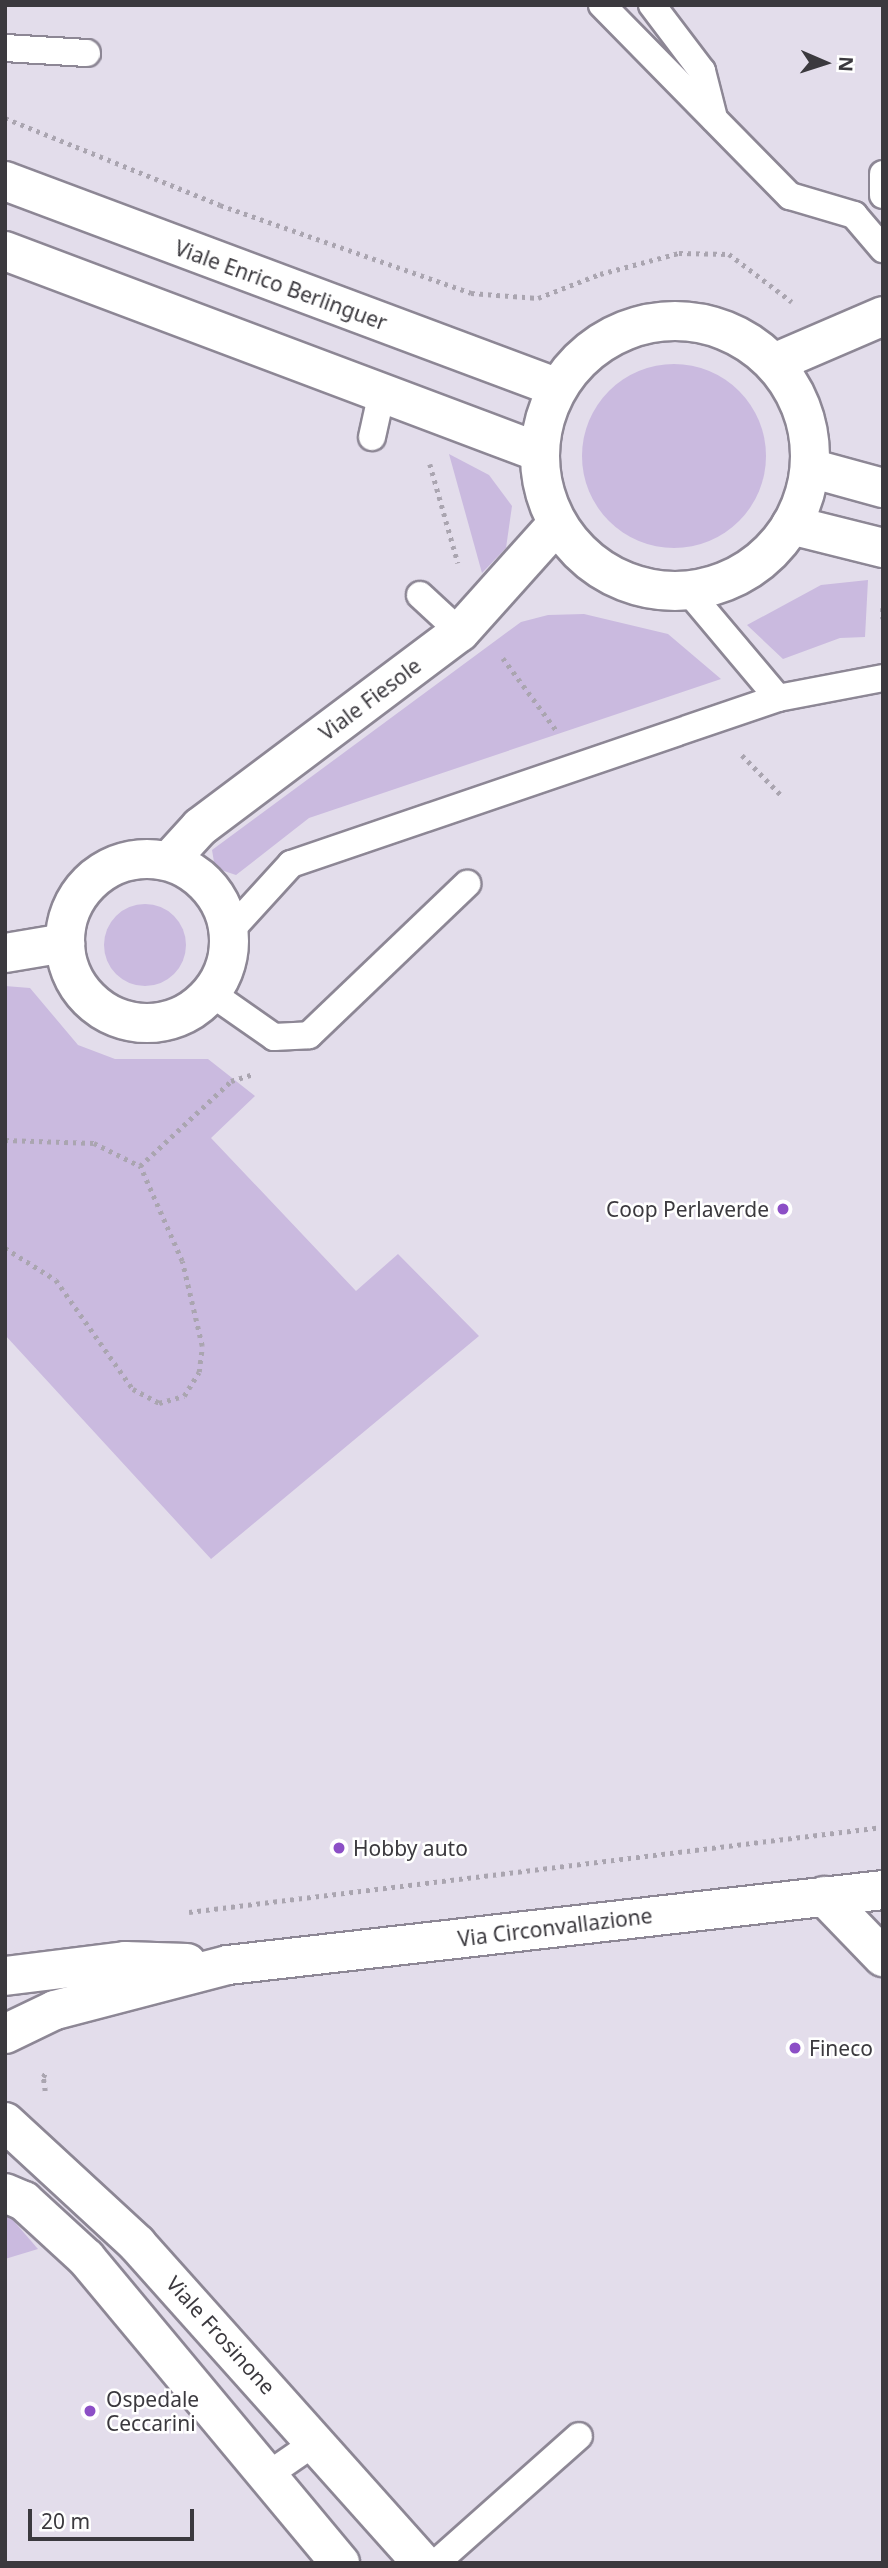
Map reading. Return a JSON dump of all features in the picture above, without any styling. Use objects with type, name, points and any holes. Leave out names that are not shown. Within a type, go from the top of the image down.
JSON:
[{"type":"main road","name":"Viale Enrico Berlinguer","points":[[5,181],[558,388]]},
{"type":"main road","points":[[5,251],[539,452]]},
{"type":"main road","points":[[774,363],[883,316]]},
{"type":"main road","points":[[659,321],[701,323],[740,337],[774,363],[795,394],[807,430],[810,468],[791,525],[765,558],[728,581],[688,591],[649,590],[613,577],[581,554],[557,524],[544,489],[539,452],[544,418],[558,388],[585,355],[619,332],[659,321]]},
{"type":"main road","points":[[810,468],[883,488]]},
{"type":"main road","name":"Viale Fiesole","points":[[169,861],[200,827],[460,632],[557,524]]},
{"type":"main road","points":[[791,525],[883,548]]},
{"type":"main road","points":[[144,858],[169,861],[192,871],[211,887],[223,908],[229,932],[229,953],[211,993],[189,1012],[163,1022],[134,1022],[107,1013],[85,995],[71,971],[65,943],[68,917],[79,894],[97,875],[119,863],[144,858]]},
{"type":"main road","points":[[5,953],[65,943]]},
{"type":"main road","name":"Via Circonvallazione","points":[[5,2034],[55,2010],[228,1965],[883,1890]]},
{"type":"main road","points":[[824,1896],[883,1957]]},
{"type":"main road","name":"Via Circonvallazione","points":[[5,1976],[125,1961],[228,1965]]},
{"type":"main road","name":"Viale Frosinone","points":[[5,2122],[138,2244],[317,2441],[422,2563]]},
{"type":"main road","points":[[5,2193],[24,2201],[86,2258],[265,2477],[340,2563]]},
{"type":"lane","points":[[603,5],[790,196],[853,215],[883,249]]},
{"type":"lane","points":[[652,5],[702,71],[715,119]]},
{"type":"lane","points":[[5,48],[88,53]]},
{"type":"lane","points":[[883,174],[883,194]]},
{"type":"lane","points":[[372,437],[382,392]]},
{"type":"lane","points":[[688,591],[778,698]]},
{"type":"lane","points":[[420,595],[460,632]]},
{"type":"lane","points":[[229,932],[291,864],[778,698],[883,678]]},
{"type":"lane","points":[[211,993],[274,1037],[309,1035],[467,884]]},
{"type":"lane","points":[[436,2563],[579,2436]]},
{"type":"lane","points":[[265,2477],[317,2441]]},
{"type":"path","points":[[5,118],[220,205],[471,293],[538,298],[600,274],[679,253],[729,254],[804,311]]},
{"type":"path","points":[[883,608],[883,619]]},
{"type":"path","points":[[709,721],[781,795]]},
{"type":"path","points":[[140,1166],[231,1081],[258,1073],[274,1037]]},
{"type":"path","points":[[5,1140],[94,1143],[140,1166],[182,1261],[202,1346],[199,1372],[184,1396],[159,1403],[134,1389],[56,1279],[5,1248]]},
{"type":"path","points":[[181,1912],[883,1827]]},
{"type":"shaded area","points":[[674,364],[692,365],[709,371],[725,379],[739,391],[751,405],[759,421],[765,438],[765,474],[759,491],[751,507],[739,521],[725,533],[709,541],[692,547],[674,548],[656,547],[639,541],[623,533],[609,521],[597,507],[589,491],[583,474],[582,456],[583,438],[589,421],[597,405],[609,391],[623,379],[639,371],[656,365]]},
{"type":"shaded area","points":[[449,454],[489,475],[512,506],[506,548],[482,573]]},
{"type":"shaded area","points":[[868,580],[865,637],[840,638],[783,659],[747,625],[821,585]]},
{"type":"shaded area","points":[[584,614],[668,634],[721,679],[309,818],[236,875],[215,868],[212,850],[521,622],[548,615]]},
{"type":"shaded area","points":[[137,904],[153,904],[168,911],[179,922],[186,937],[183,961],[174,974],[153,986],[137,986],[122,979],[111,968],[104,953],[104,937],[111,922],[122,911]]},
{"type":"shaded area","points":[[5,986],[30,988],[78,1045],[115,1059],[208,1059],[255,1096],[211,1138],[356,1291],[398,1254],[479,1336],[211,1559],[5,1335]]},
{"type":"shaded area","points":[[5,2215],[12,2219],[38,2249],[5,2259]]},
{"type":"place","name":"Coop Perlaverde","points":[[783,1209]]},
{"type":"place","name":"Hobby auto","points":[[339,1848]]},
{"type":"place","name":"Fineco","points":[[795,2048]]},
{"type":"place","name":"Ospedale Ceccarini","points":[[90,2411]]}]
